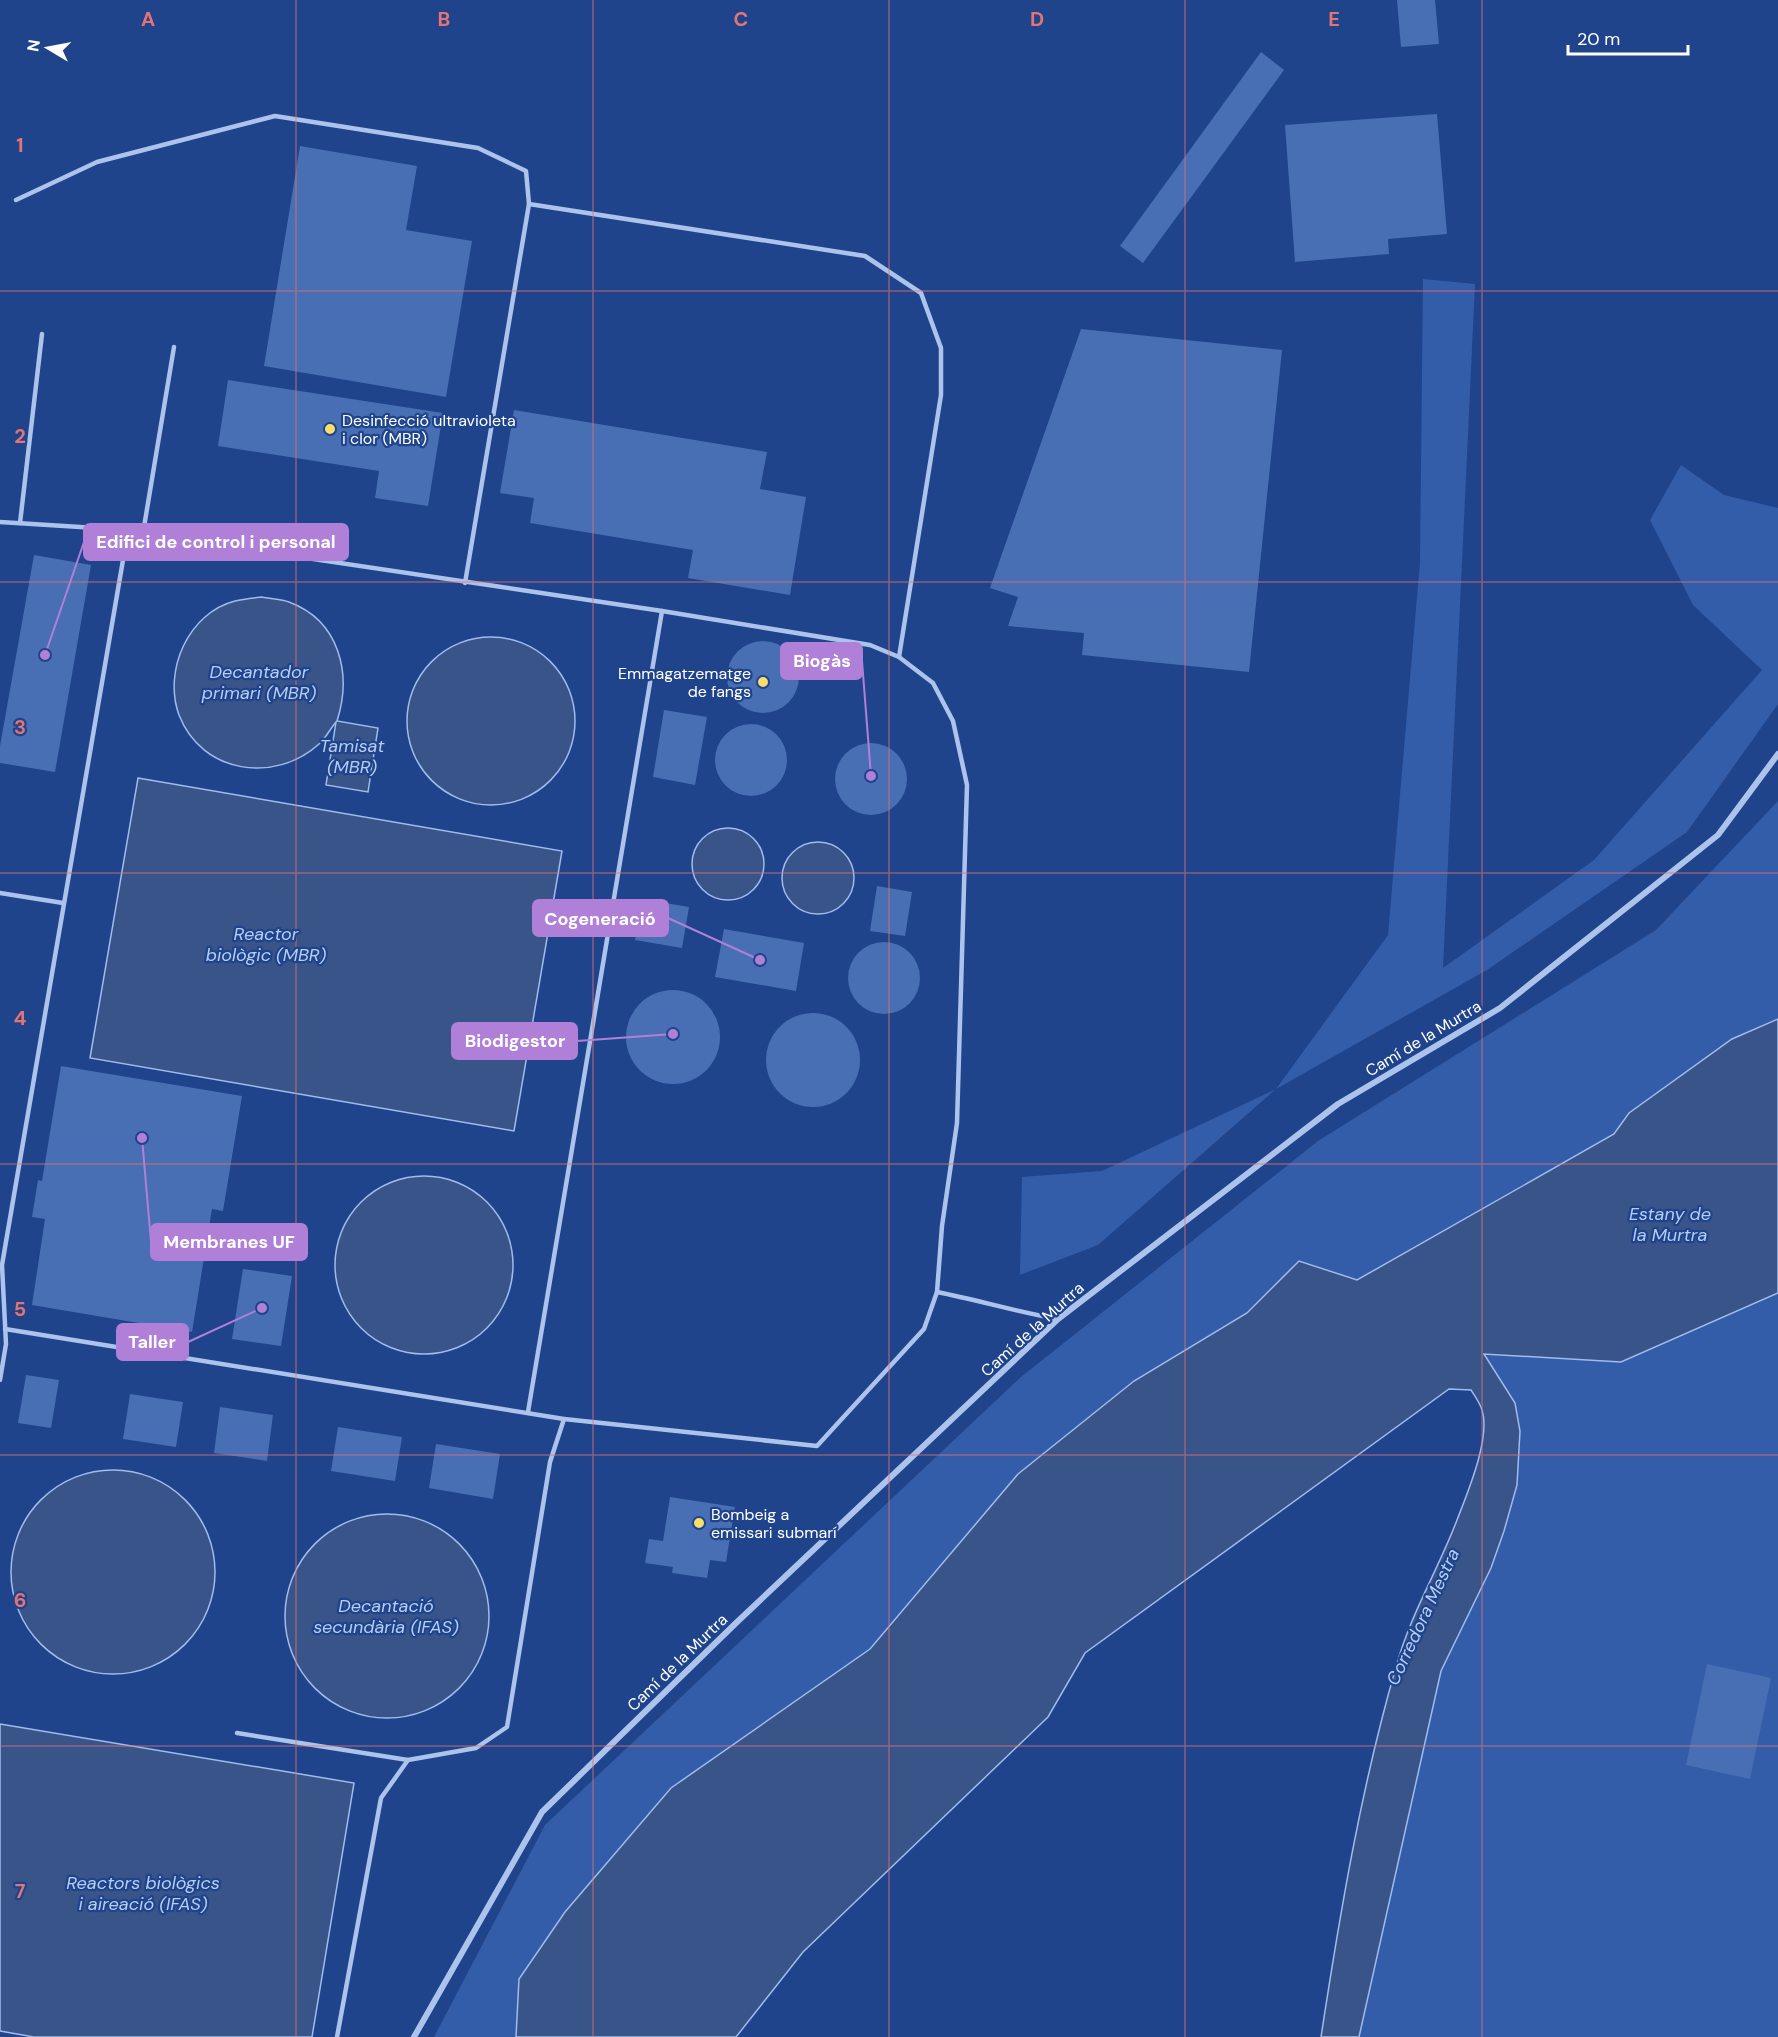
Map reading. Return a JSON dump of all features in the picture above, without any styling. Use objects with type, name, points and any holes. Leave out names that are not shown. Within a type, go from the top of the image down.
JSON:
[{"type":"street","name":"Camí de la Murtra","points":[[414,2037],[542,1812],[736,1623],[1058,1319],[1338,1104],[1500,1008],[1718,835],[1778,754]]},
{"type":"lane","points":[[16,200],[97,162],[275,116],[478,148],[526,171],[529,204],[465,583]]},
{"type":"lane","points":[[529,204],[865,256],[921,293],[941,348],[941,395],[899,657]]},
{"type":"lane","points":[[20,523],[42,334]]},
{"type":"lane","points":[[143,533],[174,347]]},
{"type":"lane","points":[[0,522],[143,533],[662,611],[870,645],[899,657],[933,683],[953,721],[967,785],[957,1123],[942,1226],[937,1292],[924,1329],[817,1446],[564,1419],[5,1329]]},
{"type":"lane","points":[[0,1380],[6,1344],[2,1265],[128,531]]},
{"type":"lane","points":[[528,1412],[662,611]]},
{"type":"lane","points":[[0,893],[63,903]]},
{"type":"lane","points":[[937,1292],[983,1301],[1017,1312],[1058,1319]]},
{"type":"lane","points":[[237,1733],[408,1760],[476,1748],[507,1727],[550,1462],[564,1419]]},
{"type":"lane","points":[[337,2037],[381,1798],[408,1760]]},
{"type":"shaded area","points":[[1423,279],[1475,284],[1443,968],[1594,860],[1762,670],[1693,605],[1650,520],[1681,465],[1724,495],[1778,508],[1778,704],[1687,832],[1487,970],[1276,1089],[1388,935],[1420,562]]},
{"type":"shaded area","points":[[1778,801],[1778,1019],[1732,1040],[1629,1113],[1614,1134],[1357,1280],[1299,1261],[1247,1313],[1134,1381],[1018,1474],[870,1649],[671,1788],[519,1979],[516,2037],[434,2037],[545,1825],[1021,1377],[1318,1141],[1656,930]]},
{"type":"shaded area","points":[[1276,1089],[1098,1245],[1020,1275],[1022,1177],[1102,1171]]},
{"type":"shaded area","points":[[1778,1293],[1778,2037],[1359,2037],[1441,1671],[1491,1568],[1504,1531],[1515,1403],[1484,1353],[1621,1362]]},
{"type":"water","name":"Decantador primari (MBR)","points":[[262,597],[286,601],[306,611],[320,622],[331,636],[342,668],[343,685],[337,721],[378,728],[368,792],[326,785],[336,722],[321,742],[301,757],[282,765],[261,768],[241,767],[222,761],[204,750],[190,735],[179,715],[174,680],[183,646],[192,631],[218,608],[235,601]]},
{"type":"water","points":[[491,637],[523,644],[550,662],[568,689],[575,721],[568,753],[550,780],[523,798],[491,805],[459,798],[432,780],[414,753],[407,721],[414,689],[432,662],[459,644]]},
{"type":"water","name":"Reactor biològic (MBR)","points":[[138,778],[562,851],[514,1131],[90,1058]]},
{"type":"water","points":[[728,828],[748,834],[758,844],[764,864],[758,884],[748,894],[728,900],[708,894],[698,884],[692,864],[698,844],[708,834]]},
{"type":"water","points":[[818,842],[838,848],[848,858],[854,878],[848,898],[838,908],[818,914],[798,908],[788,898],[782,878],[788,858],[798,848]]},
{"type":"water","name":"Estany de la Murtra","points":[[1778,1019],[1778,1293],[1621,1362],[1484,1354],[1515,1403],[1520,1431],[1517,1485],[1491,1568],[1441,1671],[1359,2037],[1321,2037],[1344,1897],[1372,1758],[1402,1648],[1457,1520],[1481,1450],[1484,1422],[1481,1407],[1471,1390],[1449,1389],[1085,1653],[1048,1717],[803,1952],[736,2037],[516,2037],[519,1979],[565,1912],[671,1788],[870,1649],[1018,1474],[1134,1381],[1247,1313],[1299,1261],[1357,1280],[1614,1134],[1629,1113],[1732,1039]]},
{"type":"water","points":[[424,1176],[458,1183],[487,1202],[506,1231],[513,1265],[506,1299],[487,1328],[458,1347],[424,1354],[390,1347],[361,1328],[342,1299],[335,1265],[342,1231],[361,1202],[390,1183]]},
{"type":"water","points":[[103,1470],[123,1470],[152,1477],[178,1493],[192,1507],[208,1533],[215,1572],[208,1611],[192,1637],[178,1651],[143,1670],[123,1674],[103,1674],[74,1667],[48,1651],[34,1637],[15,1602],[11,1582],[11,1562],[18,1533],[34,1507],[48,1493],[83,1474]]},
{"type":"water","name":"Decantació secundària (IFAS)","points":[[377,1514],[397,1514],[426,1521],[452,1537],[466,1551],[482,1577],[489,1616],[482,1655],[466,1681],[452,1695],[417,1714],[397,1718],[377,1718],[348,1711],[322,1695],[308,1681],[289,1646],[285,1626],[285,1606],[292,1577],[308,1551],[322,1537],[357,1518]]},
{"type":"water","name":"Reactors biològics i aireació (IFAS)","points":[[0,1724],[354,1783],[312,2037],[34,2037],[0,2031]]},
{"type":"building","points":[[1397,0],[1435,0],[1439,44],[1401,47]]},
{"type":"building","points":[[1261,52],[1284,70],[1143,263],[1120,246]]},
{"type":"building","points":[[1437,114],[1447,234],[1388,239],[1389,254],[1295,262],[1285,125]]},
{"type":"building","points":[[300,146],[417,166],[406,230],[472,241],[446,397],[264,366]]},
{"type":"building","points":[[1081,329],[1282,350],[1249,672],[1082,655],[1084,633],[1008,626],[1018,597],[990,588]]},
{"type":"building","name":"Desinfecció ultravioleta i clor (MBR)","points":[[228,380],[443,413],[428,506],[375,498],[379,471],[218,446]]},
{"type":"building","points":[[514,410],[767,452],[760,489],[806,497],[790,595],[688,578],[693,550],[530,523],[534,498],[500,493]]},
{"type":"building","points":[[34,555],[91,565],[55,772],[0,763],[0,746]]},
{"type":"building","name":"Emmagatzematge de fangs","points":[[756,641],[770,641],[789,651],[799,670],[799,684],[789,703],[770,713],[756,713],[737,703],[727,684],[727,670],[737,651]]},
{"type":"building","points":[[664,710],[707,717],[695,785],[653,777]]},
{"type":"building","name":"Emmagatzematge de fangs","points":[[744,724],[758,724],[777,734],[787,753],[787,767],[777,786],[758,796],[744,796],[725,786],[715,767],[715,753],[725,734]]},
{"type":"building","points":[[871,743],[891,749],[901,759],[907,779],[901,799],[891,809],[871,815],[851,809],[841,799],[835,779],[841,759],[851,749]]},
{"type":"building","points":[[877,886],[912,892],[905,936],[870,931]]},
{"type":"building","points":[[642,899],[689,907],[682,948],[635,940]]},
{"type":"building","points":[[724,929],[804,943],[796,991],[715,977]]},
{"type":"building","points":[[884,942],[904,948],[914,958],[920,978],[914,998],[904,1008],[884,1014],[864,1008],[854,998],[848,978],[854,958],[864,948]]},
{"type":"building","points":[[673,990],[691,993],[706,1004],[717,1019],[720,1037],[717,1055],[706,1070],[691,1081],[673,1084],[655,1081],[640,1070],[629,1055],[626,1037],[629,1019],[640,1004],[655,993]]},
{"type":"building","points":[[813,1013],[831,1016],[846,1027],[857,1042],[860,1060],[857,1078],[846,1093],[831,1104],[813,1107],[795,1104],[780,1093],[769,1078],[766,1060],[769,1042],[780,1027],[795,1016]]},
{"type":"building","points":[[61,1066],[242,1096],[223,1211],[212,1209],[192,1332],[32,1305],[45,1219],[32,1217],[38,1180],[42,1181]]},
{"type":"building","points":[[243,1269],[292,1276],[281,1346],[232,1339]]},
{"type":"building","points":[[26,1375],[59,1380],[51,1428],[18,1423]]},
{"type":"building","points":[[130,1394],[183,1402],[176,1447],[123,1439]]},
{"type":"building","points":[[220,1407],[273,1415],[267,1461],[214,1453]]},
{"type":"building","points":[[338,1427],[402,1437],[395,1481],[331,1471]]},
{"type":"building","points":[[436,1444],[500,1454],[493,1499],[429,1488]]},
{"type":"building","name":"Bombeig a emissari submarí","points":[[670,1497],[735,1507],[726,1562],[710,1560],[707,1578],[672,1573],[673,1567],[645,1563],[649,1539],[663,1541]]},
{"type":"building","points":[[1707,1664],[1771,1678],[1750,1779],[1686,1765]]},
{"type":"place","name":"Desinfecció ultravioleta i clor (MBR)","points":[[330,429]]},
{"type":"place","name":"Edifici de control i personal","points":[[45,655]]},
{"type":"place","name":"Emmagatzematge de fangs","points":[[763,682]]},
{"type":"place","name":"Biogàs","points":[[871,776]]},
{"type":"place","name":"Cogeneració","points":[[760,960]]},
{"type":"place","name":"Biodigestor","points":[[673,1034]]},
{"type":"place","name":"Membranes UF","points":[[142,1138]]},
{"type":"place","name":"Taller","points":[[262,1308]]},
{"type":"place","name":"Bombeig a emissari submarí","points":[[699,1523]]},
{"type":"water label","name":"Tamisat (MBR)","points":[[352,756]]},
{"type":"water label","name":"Corredora Mestra","points":[[1423,1617]]}]
